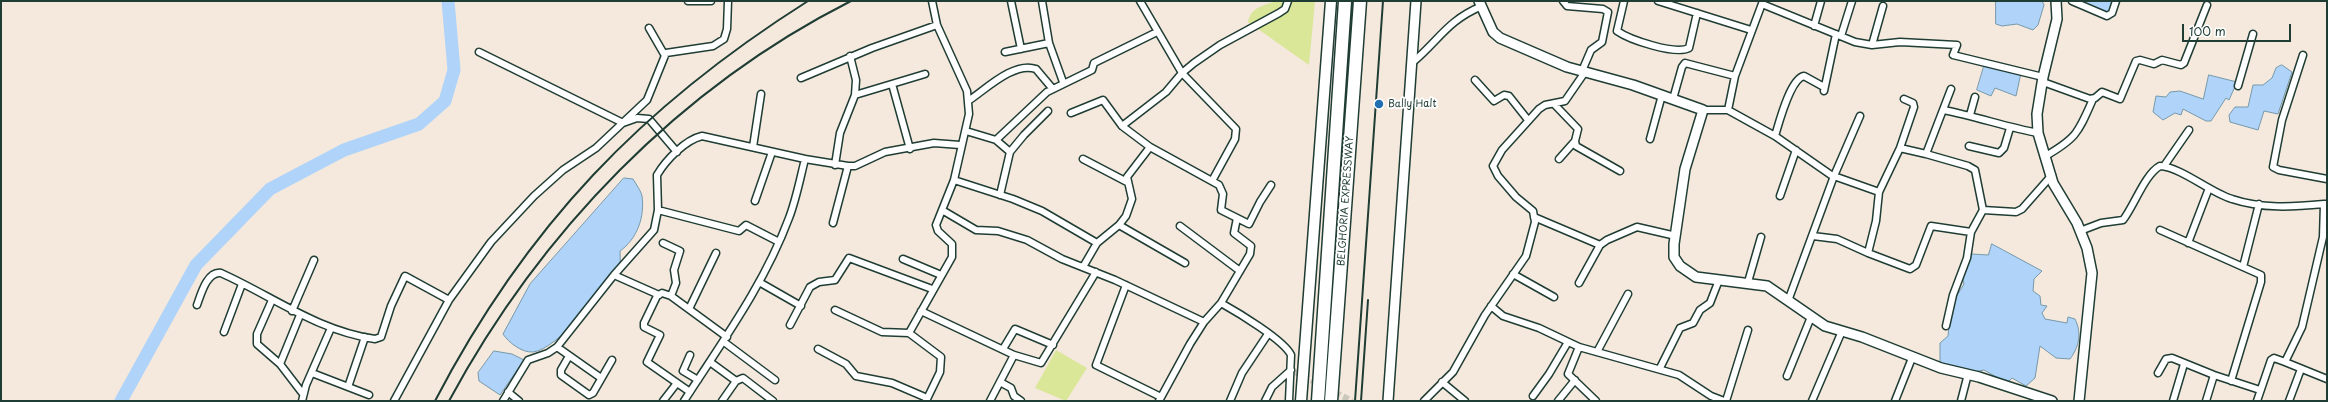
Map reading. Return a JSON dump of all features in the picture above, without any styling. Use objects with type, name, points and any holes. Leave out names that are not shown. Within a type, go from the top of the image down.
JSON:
[{"type":"highway","name":"BELGHORIA EXPRESSWAY","points":[[1318,401],[1345,1]]},
{"type":"highway","name":"BELGHORIA EXPRESSWAY","points":[[1331,401],[1360,1]]},
{"type":"main road","points":[[1301,401],[1331,1]]},
{"type":"street","points":[[688,1],[711,1]]},
{"type":"street","points":[[664,54],[668,52],[700,49],[720,43],[726,35],[728,1]]},
{"type":"street","points":[[908,333],[932,289],[952,257],[954,248],[936,228],[954,180],[960,145],[966,131],[969,114],[967,91],[937,25],[932,1]]},
{"type":"street","points":[[1011,1],[1021,49]]},
{"type":"street","points":[[1042,1],[1049,43],[1063,82]]},
{"type":"street","points":[[1140,1],[1156,32],[1182,73],[1236,129],[1235,139],[1212,181]]},
{"type":"street","points":[[1122,126],[1166,92],[1182,73],[1220,45],[1279,13],[1285,8],[1288,1]]},
{"type":"street","points":[[1388,401],[1413,62],[1416,1]]},
{"type":"street","points":[[1426,400],[1453,372],[1491,306],[1526,256],[1535,222],[1533,212],[1516,197],[1498,176],[1493,166],[1502,150],[1528,120],[1545,104],[1554,104],[1565,101],[1583,72],[1592,50],[1602,42],[1608,12],[1603,9],[1567,6],[1564,1]]},
{"type":"street","points":[[1624,1],[1617,31],[1651,46],[1661,48],[1689,48],[1697,13]]},
{"type":"street","points":[[1658,1],[1751,30]]},
{"type":"street","points":[[1814,26],[1821,1]]},
{"type":"street","points":[[1775,136],[1786,101],[1800,77],[1804,76],[1824,89],[1838,35],[1852,1]]},
{"type":"street","points":[[2056,1],[2057,19],[2037,114],[2038,133],[2044,156],[2052,175],[2053,183],[2080,231],[2087,248],[2092,273],[2079,401]]},
{"type":"street","points":[[2072,1],[2107,16],[2112,13],[2116,1]]},
{"type":"street","points":[[1728,110],[1735,76],[1762,2],[1814,26],[1855,42],[1872,45],[1900,42],[1956,45],[1953,55],[2043,80],[2092,99]]},
{"type":"street","points":[[1413,62],[1453,21],[1480,4],[1493,32],[1500,38],[1583,72],[1662,95],[1703,110],[1728,110],[1775,136],[1834,176],[1879,192]]},
{"type":"street","points":[[2044,156],[2069,142],[2075,136],[2092,99],[2102,92],[2116,100],[2122,98],[2134,64],[2138,61],[2154,64],[2165,60],[2181,65],[2186,61],[2208,5]]},
{"type":"street","points":[[1872,45],[1883,6]]},
{"type":"street","points":[[801,78],[850,56],[937,25]]},
{"type":"street","points":[[394,401],[449,300],[491,242],[534,196],[562,170],[596,148],[647,100],[655,85],[664,54],[649,28]]},
{"type":"street","points":[[996,140],[1019,116],[1052,88],[1089,72],[1094,63],[1156,32]]},
{"type":"street","points":[[2238,86],[2253,34]]},
{"type":"street","points":[[1005,52],[1049,43]]},
{"type":"street","points":[[479,52],[622,123],[637,118],[649,119],[677,152]]},
{"type":"street","points":[[2303,55],[2282,120],[2273,166],[2279,170],[2327,179]]},
{"type":"street","points":[[835,166],[840,132],[855,95],[856,80],[850,56]]},
{"type":"street","points":[[1673,99],[1682,67],[1685,63],[1735,76]]},
{"type":"street","points":[[968,101],[1012,72],[1025,68],[1036,69],[1052,88]]},
{"type":"street","points":[[855,95],[925,74]]},
{"type":"street","points":[[1476,80],[1494,100],[1504,95],[1509,96],[1528,120]]},
{"type":"street","points":[[892,84],[910,149]]},
{"type":"street","points":[[1926,154],[1951,89]]},
{"type":"street","points":[[753,147],[761,94]]},
{"type":"street","points":[[1650,139],[1662,95]]},
{"type":"street","points":[[1970,115],[1975,97]]},
{"type":"street","points":[[1868,253],[1876,220],[1879,192],[1900,148],[1914,107],[1913,103],[1904,99]]},
{"type":"street","points":[[1071,113],[1103,100],[1122,126],[1150,147],[1212,181],[1221,188],[1222,210],[1249,224],[1260,202],[1271,185]]},
{"type":"street","points":[[1554,104],[1577,126],[1578,132],[1575,141],[1560,159]]},
{"type":"street","points":[[1703,110],[1685,169],[1674,257],[1680,266],[1696,277],[1748,282],[1767,286],[1825,326],[1862,337],[1912,358],[1941,368],[1968,374],[2037,399],[2052,401]]},
{"type":"street","points":[[1943,110],[1970,115],[2010,128],[2038,133]]},
{"type":"street","points":[[1000,195],[1010,152],[1024,135],[1048,111]]},
{"type":"street","points":[[1788,301],[1834,176],[1860,116]]},
{"type":"street","points":[[1969,146],[1999,153],[2004,148],[2010,128]]},
{"type":"street","points":[[2164,166],[2190,130]]},
{"type":"street","points":[[966,131],[996,140],[1010,152]]},
{"type":"street","points":[[503,401],[528,360],[548,353],[557,347],[614,275],[654,230],[658,210],[657,175],[677,152],[695,138],[702,136],[835,166],[855,166],[885,152],[910,149],[934,143],[960,145]]},
{"type":"street","points":[[1575,141],[1578,148],[1620,171]]},
{"type":"street","points":[[1083,267],[1097,243],[1119,225],[1126,216],[1132,199],[1127,182],[1131,171],[1150,147]]},
{"type":"street","points":[[1900,148],[1968,166],[1975,170],[1983,210],[1971,232],[1967,258],[1953,295],[1946,326]]},
{"type":"street","points":[[1780,196],[1796,150]]},
{"type":"street","points":[[755,201],[772,152]]},
{"type":"street","points":[[659,295],[644,323],[644,327],[660,335],[647,362],[677,383],[688,398],[759,282],[779,242],[789,217],[805,159]]},
{"type":"street","points":[[1083,159],[1127,182]]},
{"type":"street","points":[[833,223],[848,166]]},
{"type":"street","points":[[2080,231],[2101,223],[2124,220],[2156,168],[2164,166],[2232,199],[2258,204],[2299,207],[2325,204],[2323,237],[2302,327],[2285,362]]},
{"type":"street","points":[[1983,210],[2016,212],[2026,205],[2052,175]]},
{"type":"street","points":[[954,180],[1042,211],[1097,243]]},
{"type":"street","points":[[2188,243],[2209,188]]},
{"type":"street","points":[[2243,267],[2258,204]]},
{"type":"street","points":[[658,210],[739,231],[746,225],[779,242]]},
{"type":"street","points":[[942,210],[976,230],[984,232],[992,230],[1020,238],[1062,259],[1126,285],[1204,322]]},
{"type":"street","points":[[1534,217],[1600,245]]},
{"type":"street","points":[[1126,285],[1096,365],[1161,400],[1190,344],[1204,322],[1221,303],[1251,250],[1251,246],[1234,233],[1237,218]]},
{"type":"street","points":[[1119,225],[1185,263]]},
{"type":"street","points":[[1180,226],[1240,271]]},
{"type":"street","points":[[1813,236],[1837,239],[1910,269],[1916,265],[1932,226],[1971,232]]},
{"type":"street","points":[[1579,283],[1600,245],[1637,227],[1676,236]]},
{"type":"street","points":[[2160,230],[2259,273],[2262,278],[2231,381]]},
{"type":"street","points":[[1748,282],[1761,237]]},
{"type":"street","points":[[663,243],[680,251],[674,270],[676,283],[670,296]]},
{"type":"street","points":[[689,309],[716,253]]},
{"type":"street","points":[[790,325],[810,287],[819,282],[835,280],[849,258],[932,289]]},
{"type":"street","points":[[904,259],[941,275]]},
{"type":"street","points":[[292,311],[314,260]]},
{"type":"street","points":[[921,311],[1003,349],[1014,356],[1041,363],[1096,272]]},
{"type":"street","points":[[197,305],[206,283],[215,273],[221,273],[300,315],[331,328],[375,339],[381,337],[391,306],[405,276],[449,300]]},
{"type":"street","points":[[1513,274],[1554,297]]},
{"type":"street","points":[[614,275],[659,295],[664,293],[670,296],[689,309],[775,380]]},
{"type":"street","points":[[1660,368],[1680,328],[1693,323],[1700,310],[1710,303],[1719,280]]},
{"type":"street","points":[[759,282],[801,306]]},
{"type":"street","points":[[224,332],[242,284]]},
{"type":"street","points":[[1597,352],[1628,294]]},
{"type":"street","points":[[272,300],[256,340],[260,348],[280,364],[303,394]]},
{"type":"street","points":[[1221,303],[1268,334],[1289,350],[1293,371],[1288,401]]},
{"type":"street","points":[[1491,306],[1503,316],[1539,328],[1579,347],[1660,368],[1679,375],[1710,396],[1725,401],[1748,330]]},
{"type":"street","points":[[818,349],[846,364],[856,376],[892,383],[926,400],[940,372],[940,357],[908,333],[882,332],[835,310]]},
{"type":"street","points":[[280,364],[300,315]]},
{"type":"street","points":[[1787,376],[1811,317]]},
{"type":"street","points":[[302,401],[303,394],[331,328]]},
{"type":"street","points":[[1003,349],[1016,330],[1053,345]]},
{"type":"street","points":[[1812,401],[1842,331]]},
{"type":"street","points":[[1230,401],[1242,373],[1268,334]]},
{"type":"street","points":[[348,387],[364,337]]},
{"type":"street","points":[[1533,396],[1549,374],[1568,342]]},
{"type":"street","points":[[557,347],[601,378]]},
{"type":"street","points":[[1579,347],[1568,374],[1596,401]]},
{"type":"street","points":[[690,355],[683,371],[698,380]]},
{"type":"street","points":[[569,356],[561,370],[561,375],[583,392],[591,394],[612,360]]},
{"type":"street","points":[[990,401],[1014,356]]},
{"type":"street","points":[[1895,401],[1912,358]]},
{"type":"street","points":[[2158,373],[2168,358],[2214,376],[2260,390]]},
{"type":"street","points":[[2257,401],[2272,359],[2285,362],[2327,379]]},
{"type":"street","points":[[710,362],[736,381]]},
{"type":"street","points":[[2173,401],[2184,364]]},
{"type":"street","points":[[2289,401],[2301,369]]},
{"type":"street","points":[[1265,401],[1272,387],[1293,371]]},
{"type":"street","points":[[312,373],[369,395]]},
{"type":"street","points":[[1961,401],[1968,374]]},
{"type":"street","points":[[2206,401],[2214,376]]},
{"type":"street","points":[[722,401],[736,381],[745,379],[769,400]]},
{"type":"street","points":[[1558,401],[1575,380]]},
{"type":"street","points":[[1000,382],[1012,388],[1014,396],[1021,401]]},
{"type":"street","points":[[1442,382],[1465,401]]},
{"type":"street","points":[[663,401],[677,383]]},
{"type":"street","points":[[508,392],[519,401]]},
{"type":"green space","points":[[1276,1],[1315,1],[1309,65],[1248,22],[1255,10]]},
{"type":"green space","points":[[1056,350],[1087,368],[1066,401],[1035,388]]},
{"type":"water","points":[[1996,1],[2042,1],[2044,5],[2038,25],[2033,30],[2017,24],[2002,26],[1996,24]]},
{"type":"water","points":[[2083,1],[2114,1],[2107,16],[2081,7]]},
{"type":"water","points":[[1985,63],[2021,73],[2016,96],[1995,88],[1991,96],[1977,90]]},
{"type":"water","points":[[2282,65],[2292,72],[2278,114],[2264,111],[2258,130],[2230,122],[2229,115],[2235,107],[2248,107],[2253,85],[2263,85],[2272,78],[2276,68]]},
{"type":"water","points":[[2209,75],[2237,82],[2229,100],[2226,98],[2211,121],[2206,121],[2183,109],[2181,115],[2175,113],[2163,120],[2153,112],[2156,96],[2166,97],[2170,92],[2180,91],[2203,99]]},
{"type":"water","points":[[624,178],[633,179],[640,190],[643,204],[641,219],[635,234],[620,251],[620,264],[613,276],[593,302],[555,341],[543,349],[533,352],[524,351],[508,340],[503,334],[530,284]]},
{"type":"water","points":[[1992,244],[2042,271],[2034,279],[2033,291],[2040,296],[2041,305],[2047,306],[2042,313],[2045,319],[2067,323],[2068,317],[2075,319],[2077,324],[2079,335],[2076,350],[2070,359],[2056,358],[2040,346],[2035,378],[2026,386],[2012,378],[2007,383],[1984,370],[1974,372],[1940,363],[1940,343],[1948,336],[1951,305],[1964,284],[1962,277],[1971,254],[1988,255]]},
{"type":"water","points":[[494,351],[512,354],[524,360],[500,395],[479,381],[478,373]]},
{"type":"waterway","points":[[121,401],[196,265],[270,189],[344,150],[419,124],[445,101],[454,70],[448,1]]},
{"type":"tunnel","points":[[1295,372],[1352,401]]},
{"type":"railway","points":[[435,401],[470,338],[508,279],[549,225],[593,175],[641,128],[692,83],[748,41],[808,1]]},
{"type":"railway","points":[[449,401],[485,339],[526,279],[571,223],[620,170],[672,121],[728,76],[788,36],[851,1]]},
{"type":"railway","points":[[1355,401],[1383,1]]},
{"type":"railway","points":[[1361,401],[1368,300]]},
{"type":"place","name":"Bally Halt","points":[[1379,104]]}]
